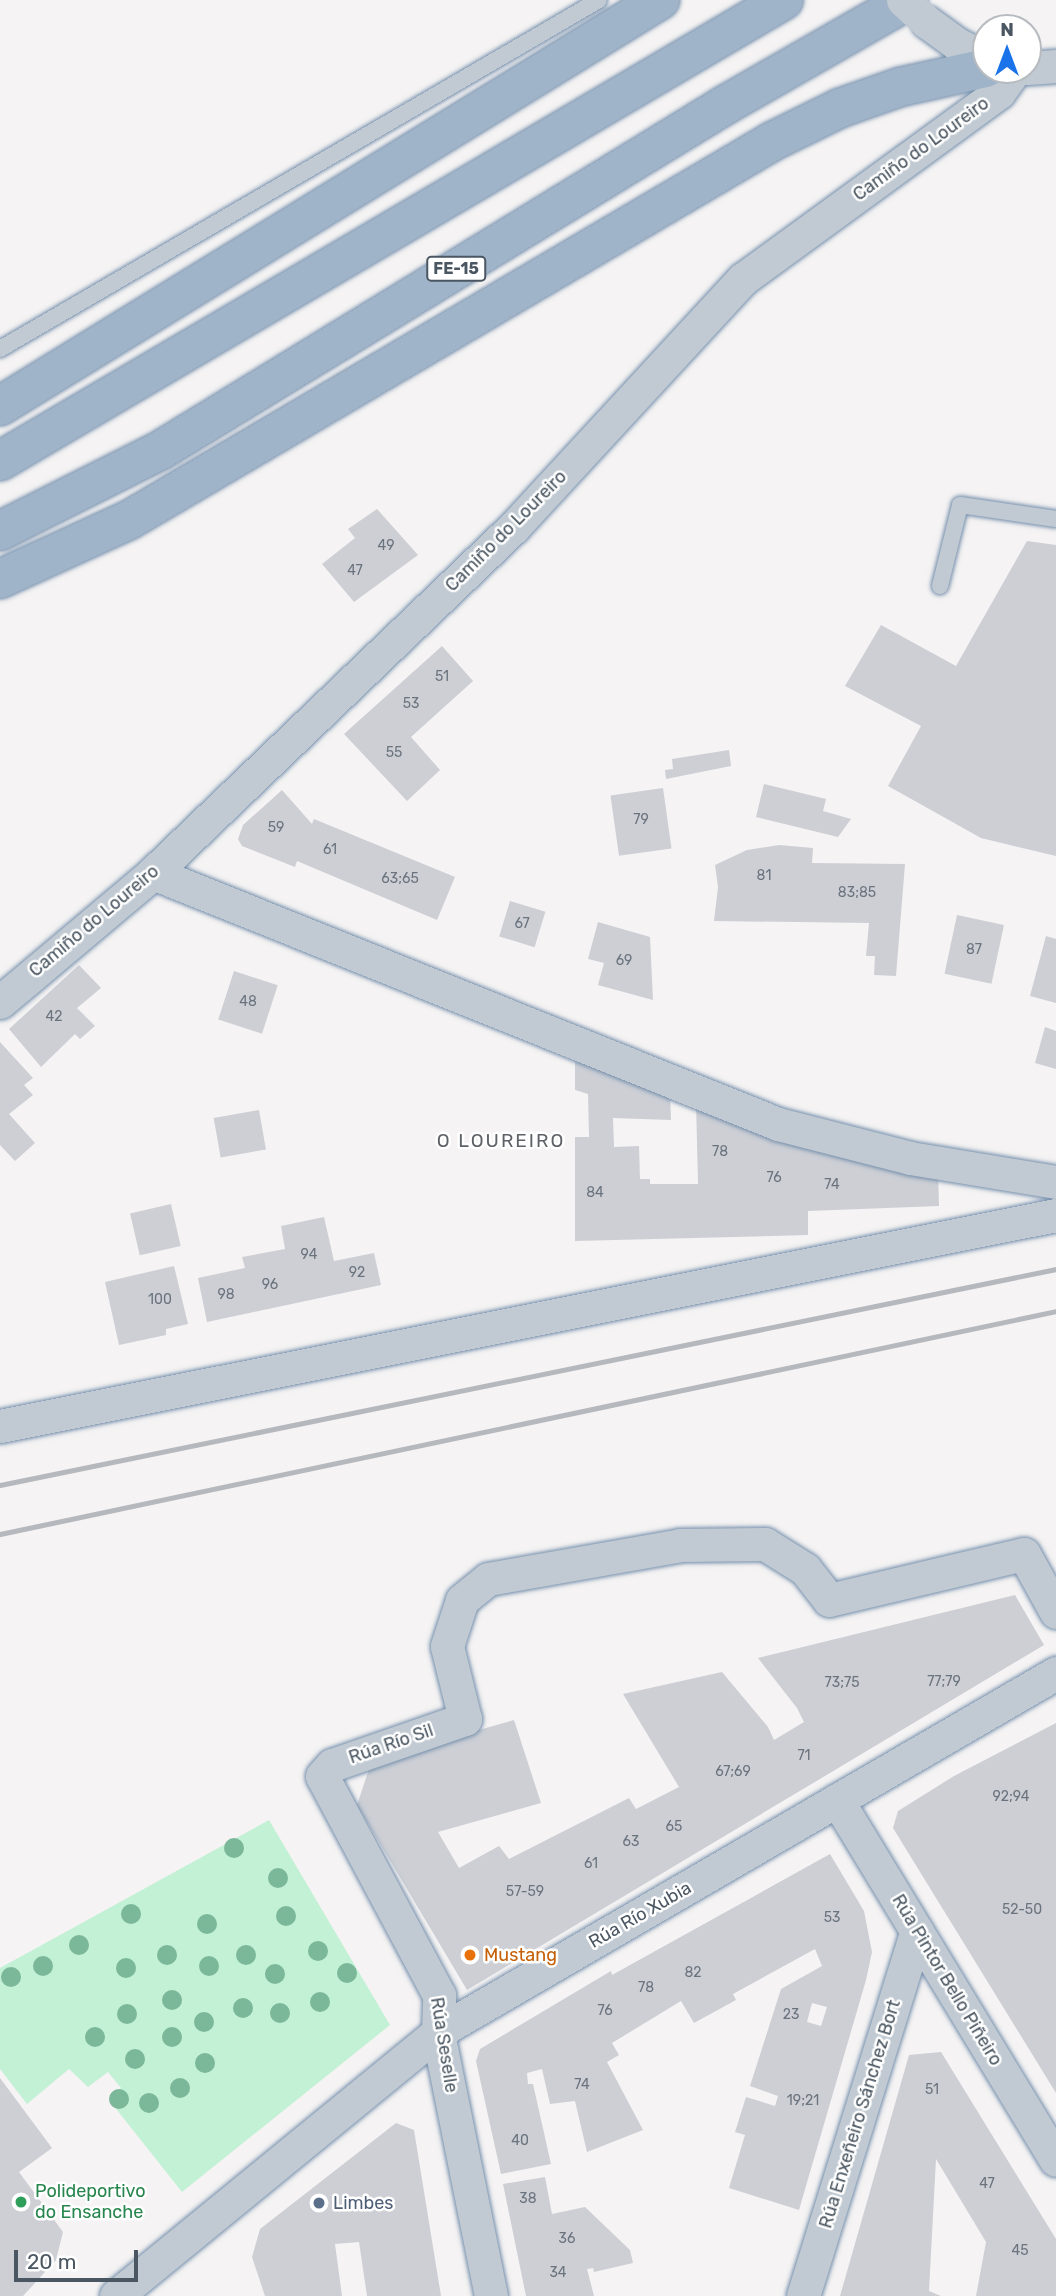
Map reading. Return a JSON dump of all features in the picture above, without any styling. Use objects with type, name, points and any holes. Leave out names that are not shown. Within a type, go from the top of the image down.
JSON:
[{"type":"highway","points":[[0,406],[660,0]]},
{"type":"highway","points":[[0,461],[784,0]]},
{"type":"highway","name":"FE-15","points":[[0,531],[161,450],[724,106],[913,7]]},
{"type":"highway","points":[[0,579],[129,520],[773,141],[840,107],[900,87],[972,71]]},
{"type":"street","points":[[913,7],[957,44],[972,51]]},
{"type":"street","name":"Camiño do Loureiro","points":[[0,1002],[153,873],[513,528],[743,279],[999,92],[1005,84]]},
{"type":"street","points":[[153,873],[778,1125],[910,1158],[1056,1182]]},
{"type":"street","points":[[0,1426],[1056,1215]]},
{"type":"street","name":"Rúa Río Sil","points":[[322,1776],[332,1765],[465,1719],[447,1646],[462,1600],[488,1579],[680,1545],[765,1544],[805,1569],[829,1600],[1024,1554],[1056,1612]]},
{"type":"street","name":"Rúa Río Xubia","points":[[116,2296],[438,2032],[1056,1673]]},
{"type":"street","name":"Rúa Seselle","points":[[322,1776],[439,1995],[438,2032],[491,2296]]},
{"type":"street","name":"Rúa Pintor Bello Piñeiro","points":[[837,1800],[1056,2160]]},
{"type":"street","name":"Rúa Enxeñeiro Sánchez Bort","points":[[803,2296],[917,1931]]},
{"type":"lane","points":[[0,349],[599,0]]},
{"type":"lane","points":[[940,586],[960,505],[1056,519]]},
{"type":"green space","points":[[269,1820],[390,2025],[182,2192],[109,2100],[121,2088],[108,2072],[88,2087],[69,2069],[27,2104],[0,2069],[0,1968]]},
{"type":"building","points":[[377,509],[418,555],[354,602],[322,564],[355,538],[348,529]]},
{"type":"building","points":[[1027,541],[1056,545],[1056,856],[981,838],[888,786],[921,726],[845,686],[881,625],[956,666]]},
{"type":"building","points":[[442,646],[473,681],[411,737],[440,770],[407,801],[344,734]]},
{"type":"building","points":[[729,750],[731,766],[666,779],[665,770],[673,769],[672,759]]},
{"type":"building","points":[[764,784],[826,799],[823,811],[851,819],[838,837],[756,817]]},
{"type":"building","points":[[663,788],[671,848],[619,856],[611,795]]},
{"type":"building","points":[[282,790],[312,824],[314,819],[455,877],[437,920],[297,861],[295,867],[242,846],[238,839],[243,825]]},
{"type":"building","points":[[779,845],[813,848],[812,863],[905,864],[896,976],[874,975],[875,956],[866,956],[869,923],[714,921],[718,887],[715,865],[747,850]]},
{"type":"building","points":[[510,901],[545,912],[535,947],[499,936]]},
{"type":"building","points":[[957,915],[1004,925],[991,984],[945,974]]},
{"type":"building","points":[[598,922],[650,937],[653,1000],[598,985],[604,963],[588,959]]},
{"type":"building","points":[[1046,936],[1056,939],[1056,1003],[1030,996]]},
{"type":"building","points":[[79,965],[101,988],[77,1008],[95,1026],[80,1039],[75,1034],[41,1067],[9,1029]]},
{"type":"building","points":[[234,971],[278,985],[262,1034],[218,1020]]},
{"type":"building","points":[[1045,1027],[1056,1031],[1056,1069],[1035,1063]]},
{"type":"building","points":[[0,1042],[33,1078],[24,1085],[33,1095],[9,1114],[35,1143],[15,1161],[0,1145]]},
{"type":"building","points":[[575,1055],[670,1092],[671,1120],[613,1118],[614,1147],[639,1146],[640,1179],[650,1179],[650,1184],[698,1184],[696,1102],[938,1171],[939,1206],[808,1211],[808,1235],[575,1241],[575,1137],[589,1137],[588,1094],[575,1090]]},
{"type":"building","points":[[259,1110],[266,1149],[221,1157],[214,1118]]},
{"type":"building","points":[[171,1204],[181,1246],[140,1255],[130,1213]]},
{"type":"building","points":[[324,1217],[334,1261],[374,1253],[381,1285],[207,1322],[198,1278],[245,1268],[242,1257],[285,1249],[281,1226]]},
{"type":"building","points":[[174,1266],[188,1324],[166,1329],[166,1335],[119,1345],[105,1282]]},
{"type":"building","points":[[1015,1595],[1044,1645],[467,1990],[357,1805],[372,1760],[514,1720],[541,1803],[438,1832],[459,1868],[499,1846],[509,1859],[629,1798],[636,1809],[679,1787],[623,1694],[722,1672],[768,1727],[774,1740],[804,1722],[797,1708],[758,1658]]},
{"type":"building","points":[[1056,1723],[1056,2093],[893,1828],[898,1811],[954,1776]]},
{"type":"building","points":[[830,1854],[864,1911],[872,1952],[799,2210],[729,2188],[745,2135],[735,2132],[746,2097],[775,2106],[778,2096],[750,2086],[781,1989],[822,1966],[815,1949],[733,1994],[736,2000],[694,2023],[681,2001],[612,2043],[619,2055],[607,2062],[643,2130],[587,2152],[575,2101],[550,2104],[542,2069],[527,2073],[528,2084],[533,2084],[551,2164],[501,2174],[476,2061],[480,2049],[611,1971],[612,1975]],"holes":[[[812,2003],[827,2007],[821,2026],[807,2022]]]},
{"type":"building","points":[[941,2052],[1056,2239],[1056,2296],[976,2296],[986,2242],[936,2159],[929,2291],[941,2296],[840,2296],[909,2055]]},
{"type":"building","name":"Polideportivo do Ensanche","points":[[0,2078],[52,2148],[19,2172],[63,2232],[56,2260],[23,2296],[0,2296]]},
{"type":"building","points":[[396,2123],[414,2130],[441,2296],[367,2296],[359,2242],[335,2244],[342,2296],[265,2296],[252,2257],[260,2229]]},
{"type":"building","points":[[545,2177],[552,2214],[585,2207],[630,2250],[633,2263],[594,2272],[593,2268],[587,2269],[594,2296],[526,2296],[503,2184]]},
{"type":"railway","points":[[0,1485],[1056,1269]]},
{"type":"railway","points":[[0,1534],[1056,1311]]},
{"type":"place","name":"Mustang","points":[[470,1955]]},
{"type":"place","name":"Polideportivo do Ensanche","points":[[21,2202]]},
{"type":"place","name":"Limbes","points":[[319,2203]]},
{"type":"district","name":"O LOUREIRO","points":[[501,1141]]}]
